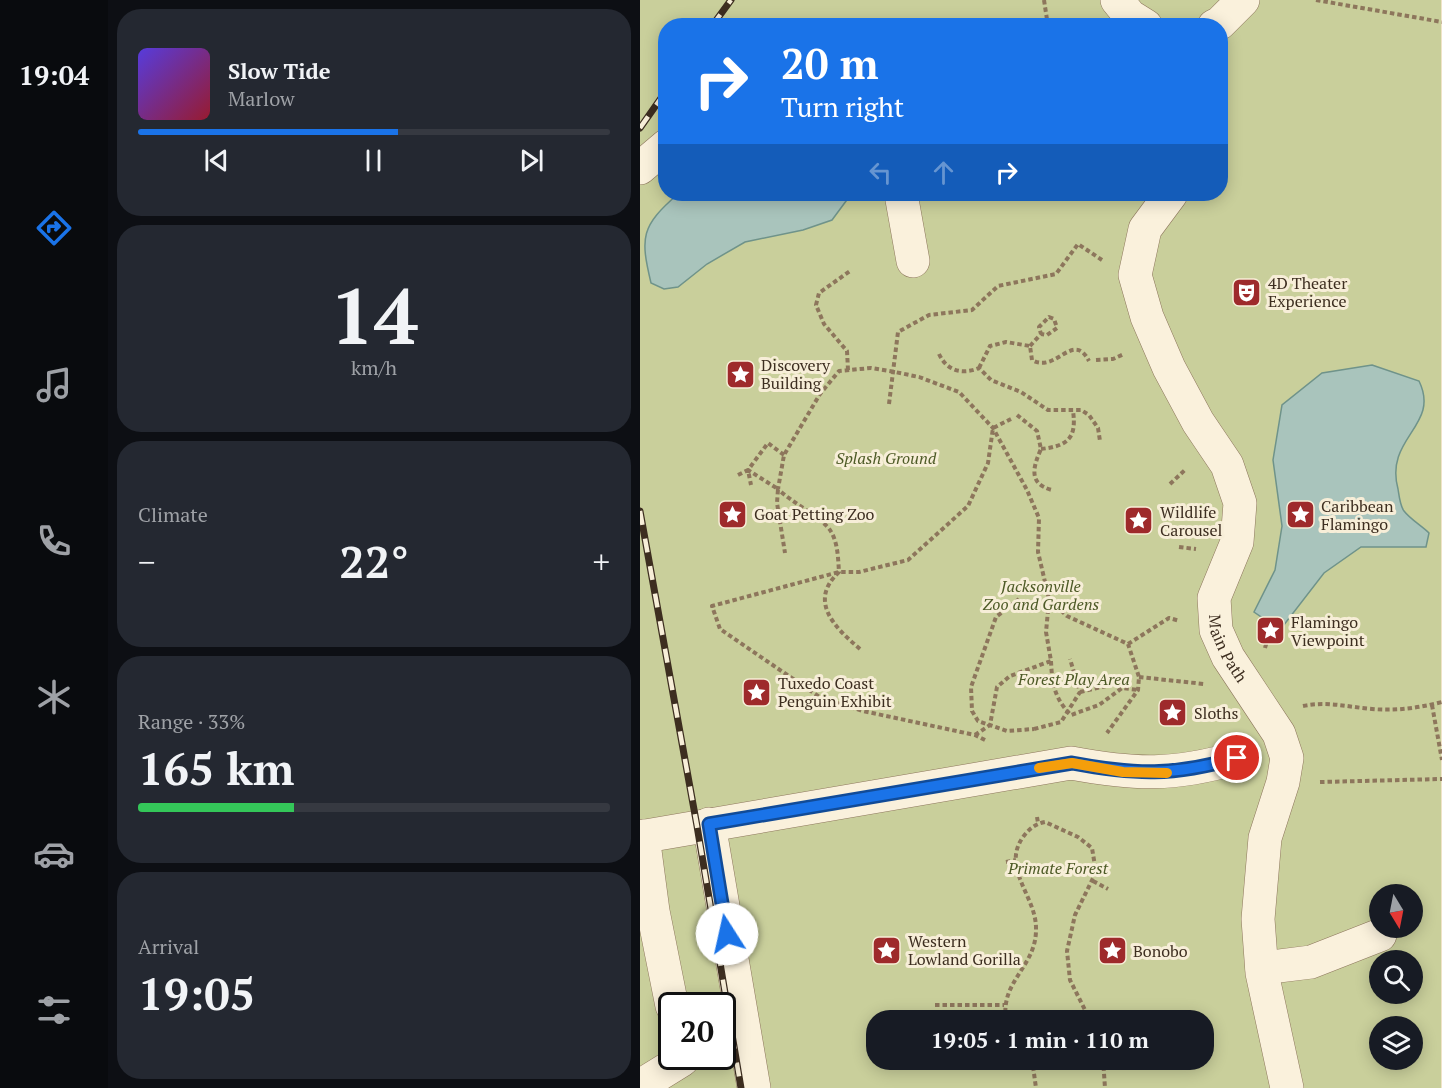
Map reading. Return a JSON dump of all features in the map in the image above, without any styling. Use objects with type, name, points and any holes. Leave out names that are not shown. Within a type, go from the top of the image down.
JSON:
[{"type":"street","points":[[1117,0],[1133,18]]},
{"type":"street","points":[[1225,18],[1243,0]]},
{"type":"street","points":[[640,168],[658,153]]},
{"type":"street","points":[[902,201],[913,261]]},
{"type":"street","name":"Main Path","points":[[1166,201],[1145,230],[1135,275],[1147,317],[1169,368],[1198,422],[1227,465],[1240,503],[1237,542],[1214,598],[1216,630],[1228,657],[1273,724],[1287,758],[1283,782],[1266,838],[1258,919],[1262,968],[1286,1088]]},
{"type":"street","points":[[669,992],[641,837],[1072,763],[1123,772],[1165,773],[1198,769],[1237,758]]},
{"type":"street","points":[[709,824],[754,1088]]},
{"type":"street","points":[[1262,968],[1310,962],[1372,938]]},
{"type":"street","points":[[643,1086],[667,1070]]},
{"type":"path","points":[[1044,0],[1047,18]]},
{"type":"path","points":[[1316,0],[1441,22]]},
{"type":"path","points":[[889,404],[895,372],[898,332],[929,315],[972,310],[998,286],[1056,274],[1078,244],[1113,268],[1135,275]]},
{"type":"path","points":[[848,370],[847,351],[824,324],[816,305],[819,293],[850,270]]},
{"type":"path","points":[[1049,317],[1054,319],[1057,328],[1047,335],[1041,334],[1039,327],[1042,322],[1049,317]]},
{"type":"path","points":[[1030,346],[1041,334]]},
{"type":"path","points":[[979,368],[990,346],[1006,342],[1030,346]]},
{"type":"path","points":[[1030,346],[1032,360],[1039,364],[1052,362],[1066,351],[1073,350],[1081,352],[1089,361]]},
{"type":"path","points":[[939,354],[943,362],[959,372],[979,368]]},
{"type":"path","points":[[785,553],[777,503],[784,455],[820,394],[840,371],[871,368],[895,372],[919,377],[959,392],[992,428],[1027,490],[1039,519],[1038,552],[1049,599],[1046,632],[1051,660],[1052,686],[1059,703],[1071,715],[1099,705],[1122,687],[1138,690]]},
{"type":"path","points":[[979,368],[991,380],[1021,392],[1048,410],[1081,410],[1089,415],[1098,428],[1100,441]]},
{"type":"path","points":[[1041,449],[1056,447],[1071,436],[1074,431],[1073,411]]},
{"type":"path","points":[[1017,415],[1028,427],[1037,431],[1041,449],[1033,465],[1033,474],[1043,488],[1052,490]]},
{"type":"path","points":[[992,428],[1011,419]]},
{"type":"path","points":[[992,428],[988,463],[968,506],[908,560],[859,572],[839,572],[712,606],[720,629],[821,699],[863,711],[975,735],[994,745]]},
{"type":"path","points":[[738,475],[748,470],[768,443],[784,455]]},
{"type":"path","points":[[748,470],[751,485]]},
{"type":"path","points":[[748,470],[778,489],[788,500],[830,529],[836,546],[839,572]]},
{"type":"path","points":[[839,572],[826,583],[823,599],[836,629],[860,649]]},
{"type":"path","points":[[1019,599],[996,617],[971,687],[972,711],[978,721],[1019,732],[1061,722],[1080,692],[1106,686]]},
{"type":"path","points":[[1049,599],[1067,616],[1128,644],[1139,678],[1138,690],[1107,733],[1098,737]]},
{"type":"path","points":[[1128,644],[1169,618],[1216,630]]},
{"type":"path","points":[[1070,659],[1080,692]]},
{"type":"path","points":[[975,735],[990,725],[997,687],[1010,676],[1051,660]]},
{"type":"path","points":[[1139,678],[1204,684]]},
{"type":"path","points":[[1273,724],[1296,708],[1320,702],[1373,709],[1415,709],[1441,702]]},
{"type":"path","points":[[1432,704],[1441,760]]},
{"type":"path","points":[[1283,782],[1441,780]]},
{"type":"path","points":[[1037,817],[1038,824]]},
{"type":"path","points":[[1005,1010],[1011,983],[1031,959],[1036,928],[1033,908],[1017,876],[1017,846],[1027,831],[1045,822],[1065,830],[1092,848],[1096,872],[1075,915],[1067,951],[1070,980],[1085,1010]]},
{"type":"path","points":[[1006,862],[1016,860]]},
{"type":"path","points":[[1093,881],[1108,889]]},
{"type":"path","points":[[935,1005],[1004,1005]]},
{"type":"path","points":[[1034,1070],[1036,1088]]},
{"type":"path","points":[[1104,1070],[1105,1088]]},
{"type":"green space","name":"Jacksonville Zoo and Gardens","points":[[640,0],[1441,0],[1441,1088],[640,1088]]},
{"type":"water","points":[[670,201],[846,201],[832,220],[803,230],[745,242],[707,264],[678,287],[664,289],[651,283],[645,243],[650,224]]},
{"type":"water","points":[[1372,365],[1419,381],[1424,396],[1423,410],[1398,457],[1396,471],[1403,509],[1409,517],[1429,533],[1426,547],[1361,547],[1324,573],[1280,630],[1254,612],[1275,570],[1282,526],[1273,460],[1282,405],[1322,373]]},
{"type":"railway","points":[[718,18],[731,0]]},
{"type":"railway","points":[[640,128],[658,102]]},
{"type":"railway","points":[[640,511],[697,826],[741,1088]]},
{"type":"slow traffic","points":[[1039,768],[1072,763],[1123,772],[1167,773]]},
{"type":"place","name":"4D Theater Experience","points":[[1247,292]]},
{"type":"place","name":"Discovery Building","points":[[740,374]]},
{"type":"place","name":"Goat Petting Zoo","points":[[733,514]]},
{"type":"place","name":"Caribbean Flamingo","points":[[1300,515]]},
{"type":"place","name":"Wildlife Carousel","points":[[1139,521]]},
{"type":"place","name":"Flamingo Viewpoint","points":[[1270,631]]},
{"type":"place","name":"Tuxedo Coast Penguin Exhibit","points":[[757,692]]},
{"type":"place","name":"Sloths","points":[[1173,713]]},
{"type":"place","name":"Western Lowland Gorilla","points":[[887,950]]},
{"type":"place","name":"Bonobo","points":[[1112,951]]},
{"type":"route","points":[[727,934],[709,824],[1072,763],[1123,772],[1165,773],[1198,769],[1237,758]]},
{"type":"park label","name":"Splash Ground","points":[[886,458]]},
{"type":"park label","name":"Forest Play Area","points":[[1074,679]]},
{"type":"park label","name":"Primate Forest","points":[[1058,868]]}]
